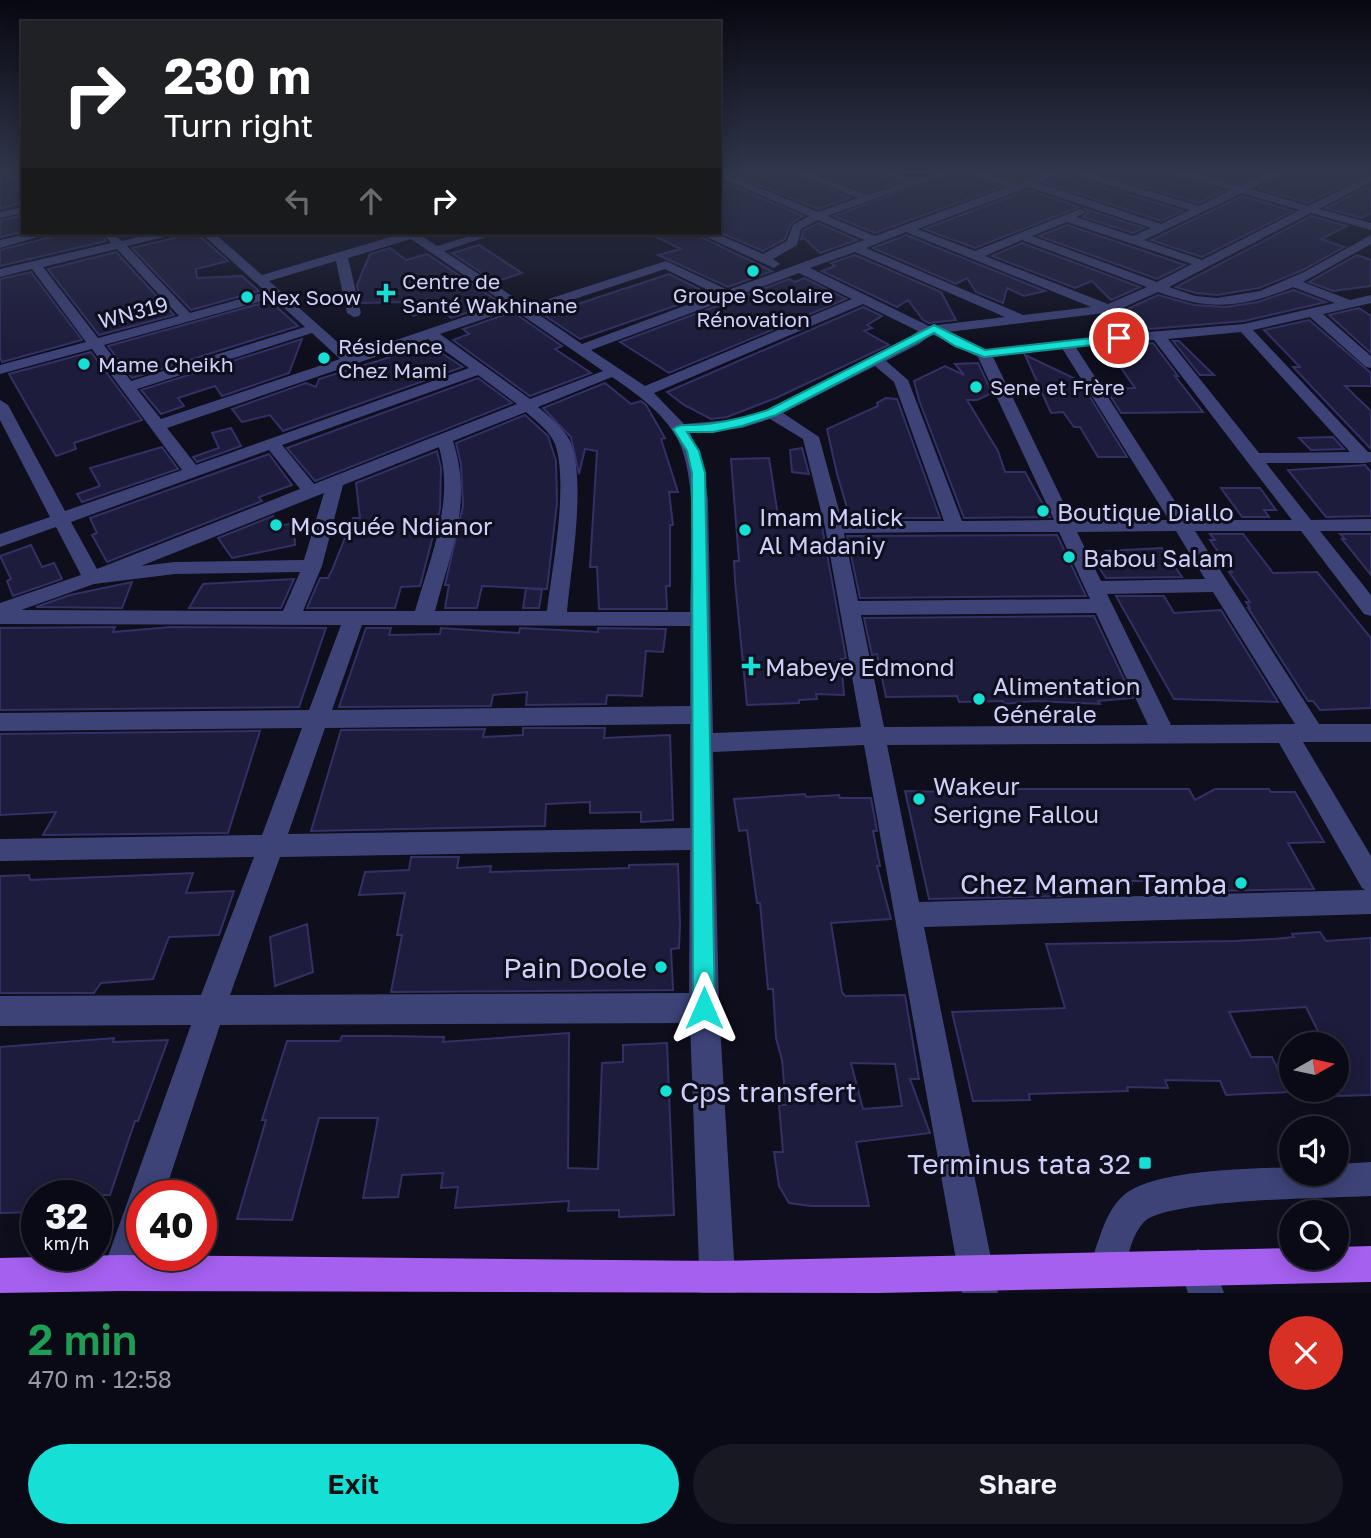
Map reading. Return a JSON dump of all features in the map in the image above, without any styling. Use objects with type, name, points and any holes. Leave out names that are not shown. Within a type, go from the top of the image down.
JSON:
[{"type":"main road","points":[[0,1276],[46,1284],[120,1273],[718,1286],[978,1282],[1108,1269],[1202,1280],[1371,1264]]},
{"type":"street","points":[[763,259],[793,243],[794,231]]},
{"type":"street","points":[[855,231],[877,241]]},
{"type":"street","points":[[583,348],[902,231]]},
{"type":"street","points":[[914,231],[1108,309],[1152,336],[1370,608]]},
{"type":"street","points":[[974,256],[1033,231]]},
{"type":"street","points":[[1105,231],[1203,264]]},
{"type":"street","points":[[1133,241],[1152,231]]},
{"type":"street","points":[[679,429],[713,428],[742,423],[772,413],[914,341],[931,329],[1108,309],[1158,287],[1267,231]]},
{"type":"street","points":[[0,244],[38,235]]},
{"type":"street","points":[[110,235],[189,319]]},
{"type":"street","points":[[0,273],[161,235]]},
{"type":"street","points":[[209,235],[351,360]]},
{"type":"street","points":[[260,280],[409,235]]},
{"type":"street","points":[[413,235],[644,392],[674,419],[693,451],[698,473],[704,1008],[718,1286]]},
{"type":"street","points":[[435,250],[485,235]]},
{"type":"street","points":[[710,235],[984,354],[1066,343],[1244,328],[1371,299]]},
{"type":"street","points":[[1021,236],[1193,300],[1209,301],[1272,291],[1295,282],[1371,239]]},
{"type":"street","points":[[857,248],[1023,319]]},
{"type":"street","points":[[341,256],[354,313]]},
{"type":"street","points":[[35,265],[130,386],[192,471]]},
{"type":"street","points":[[159,425],[429,333],[666,265],[726,295]]},
{"type":"street","points":[[1295,282],[1349,304]]},
{"type":"street","name":"WN319","points":[[0,370],[276,293]]},
{"type":"street","points":[[644,392],[862,300]]},
{"type":"street","points":[[1313,312],[1371,364]]},
{"type":"street","points":[[130,386],[315,328]]},
{"type":"street","points":[[1244,328],[1368,457]]},
{"type":"street","points":[[429,333],[528,406],[555,431],[567,458],[568,481],[556,617]]},
{"type":"street","points":[[1066,343],[1313,734]]},
{"type":"street","points":[[984,354],[1163,733]]},
{"type":"street","points":[[876,360],[901,380],[955,527]]},
{"type":"street","points":[[0,541],[477,370]]},
{"type":"street","points":[[0,610],[92,578],[615,371]]},
{"type":"street","points":[[0,405],[92,578]]},
{"type":"street","points":[[772,413],[811,437],[834,527],[978,1282]]},
{"type":"street","points":[[423,618],[442,551],[454,492],[453,467],[445,439]]},
{"type":"street","points":[[271,442],[312,492]]},
{"type":"street","points":[[1251,458],[1368,457]]},
{"type":"street","points":[[290,618],[312,566],[335,483]]},
{"type":"street","points":[[834,527],[1371,525]]},
{"type":"street","points":[[92,578],[175,568],[312,566]]},
{"type":"street","points":[[850,608],[1099,597],[1219,585]]},
{"type":"street","points":[[0,617],[699,619]]},
{"type":"street","points":[[152,1180],[211,1009],[354,618]]},
{"type":"street","points":[[0,722],[701,715]]},
{"type":"street","points":[[1285,733],[1371,880]]},
{"type":"street","points":[[701,743],[873,736],[1371,733]]},
{"type":"street","points":[[0,850],[704,838]]},
{"type":"street","points":[[909,915],[1371,902]]},
{"type":"street","points":[[0,1012],[704,1008]]},
{"type":"street","points":[[1108,1269],[1119,1224],[1141,1202],[1176,1192],[1371,1180]]},
{"type":"street","points":[[120,1273],[126,1256]]},
{"type":"building","points":[[0,231],[21,231],[21,232],[0,237]]},
{"type":"building","points":[[721,231],[788,231],[785,239],[763,251]]},
{"type":"building","points":[[803,231],[837,231],[857,240],[820,253],[804,238],[801,239]]},
{"type":"building","points":[[930,231],[1017,231],[975,248]]},
{"type":"building","points":[[1051,231],[1086,231],[1185,265],[1157,279],[1039,236]]},
{"type":"building","points":[[1169,231],[1253,231],[1202,257],[1151,240]]},
{"type":"building","points":[[1282,231],[1336,231],[1321,239],[1344,247],[1303,270],[1259,288],[1217,295],[1176,287]]},
{"type":"building","points":[[59,235],[105,235],[103,236],[106,241],[0,266],[0,250]]},
{"type":"building","points":[[176,235],[198,235],[228,261],[196,269],[197,278],[242,276],[259,291],[191,310],[132,248],[174,238]]},
{"type":"building","points":[[652,235],[699,235],[772,271],[728,287],[658,255],[681,249]]},
{"type":"building","points":[[906,235],[1045,291],[1024,296],[1007,288],[1003,303],[976,292],[967,278],[956,284],[873,248]]},
{"type":"building","points":[[1022,243],[1140,287],[1111,300],[1092,281],[1075,288],[992,256]]},
{"type":"building","points":[[479,245],[522,273],[495,282],[452,253]]},
{"type":"building","points":[[390,248],[406,260],[427,254],[499,302],[451,318],[440,309],[413,316],[402,305],[403,302],[361,303],[357,285],[370,254]]},
{"type":"building","points":[[116,252],[174,315],[99,335],[48,269]]},
{"type":"building","points":[[855,255],[941,292],[956,320],[929,323],[923,320],[908,300],[897,307],[822,271],[835,266],[831,263]]},
{"type":"building","points":[[1357,255],[1371,260],[1371,286],[1333,291],[1309,282]]},
{"type":"building","points":[[31,272],[82,340],[2,362],[0,279]]},
{"type":"building","points":[[669,274],[709,294],[580,339],[544,315]]},
{"type":"building","points":[[804,278],[846,299],[669,373],[620,342],[789,279],[795,282]]},
{"type":"building","points":[[1293,290],[1326,302],[1244,321],[1150,329],[1123,311],[1158,295],[1194,305],[1226,307],[1258,302]]},
{"type":"building","points":[[270,301],[298,326],[132,378],[108,346]]},
{"type":"building","points":[[863,307],[882,316],[867,325],[872,328],[864,331],[889,345],[776,398],[727,417],[711,419],[684,405],[667,392]]},
{"type":"building","points":[[1359,308],[1371,316],[1371,353],[1329,315]]},
{"type":"building","points":[[513,312],[562,346],[555,349],[591,373],[530,396],[453,340],[469,334],[463,329]]},
{"type":"building","points":[[1309,320],[1371,373],[1371,386],[1345,386],[1371,411],[1371,449],[1293,367],[1300,367],[1264,330]]},
{"type":"building","points":[[302,339],[289,373],[222,396],[215,386],[178,398],[184,406],[161,414],[141,390]]},
{"type":"building","points":[[1173,341],[1179,341],[1214,375],[1200,375]]},
{"type":"building","points":[[1153,343],[1203,412],[1121,413],[1106,389],[1135,388],[1108,349]]},
{"type":"building","points":[[429,345],[463,367],[283,431],[270,415],[242,422],[232,409],[306,383],[316,387],[319,379]]},
{"type":"building","points":[[91,352],[142,420],[74,443],[76,449],[56,456],[9,374]]},
{"type":"building","points":[[1025,355],[1080,381],[1127,457],[1098,457],[1080,427],[1074,427],[1063,412],[1051,413]]},
{"type":"building","points":[[978,363],[992,393],[977,400],[967,400],[998,451],[1005,472],[1025,472],[1050,517],[964,518],[914,381],[945,366],[964,375],[955,364]]},
{"type":"building","points":[[478,378],[512,403],[315,481],[287,448]]},
{"type":"building","points":[[605,383],[631,404],[641,401],[646,405],[665,438],[661,439],[678,492],[669,492],[673,525],[670,525],[670,586],[666,586],[667,609],[599,609],[597,567],[590,567],[597,451],[585,449],[579,474],[571,437],[543,408]]},
{"type":"building","points":[[886,398],[897,399],[940,518],[850,518],[827,429],[878,406],[877,403]]},
{"type":"building","points":[[525,415],[548,436],[556,461],[557,503],[547,589],[482,586],[477,608],[445,608],[449,585],[445,585],[463,506],[461,464],[456,443]]},
{"type":"building","points":[[231,428],[241,446],[197,462],[193,457],[219,448],[212,433]]},
{"type":"building","points":[[1333,437],[1344,449],[1311,450],[1299,438]]},
{"type":"building","points":[[162,447],[178,469],[82,502],[77,494],[100,486],[90,468]]},
{"type":"building","points":[[802,448],[809,474],[792,472],[790,450]]},
{"type":"building","points":[[437,451],[441,468],[440,509],[420,586],[401,587],[395,608],[307,608],[320,578],[328,578],[353,518],[360,518],[356,483]]},
{"type":"building","points":[[269,454],[292,485],[259,497],[262,501],[107,562],[92,535],[97,533],[90,518]]},
{"type":"building","points":[[769,458],[779,522],[821,521],[846,658],[841,659],[844,695],[816,694],[817,699],[799,700],[799,703],[747,705],[735,581],[734,561],[739,561],[731,459]]},
{"type":"building","points":[[1365,465],[1371,472],[1371,516],[1326,517],[1288,470]]},
{"type":"building","points":[[1221,488],[1260,488],[1276,510],[1264,510],[1269,517],[1242,517]]},
{"type":"building","points":[[1225,508],[1231,517],[1197,517],[1191,511]]},
{"type":"building","points":[[273,516],[279,526],[294,523],[295,545],[232,558],[218,538]]},
{"type":"building","points":[[1210,534],[1243,534],[1273,573],[1317,572],[1371,638],[1371,708],[1320,710],[1313,701],[1308,701],[1248,608],[1246,602],[1250,602],[1210,540],[1215,540]]},
{"type":"building","points":[[1340,534],[1371,534],[1371,575],[1342,539],[1345,539]]},
{"type":"building","points":[[1057,535],[1086,596],[860,598],[847,536]]},
{"type":"building","points":[[31,545],[42,567],[54,563],[62,579],[13,596],[7,581],[11,579],[0,556]]},
{"type":"building","points":[[1162,548],[1182,577],[1106,578],[1092,557],[1109,556],[1106,551]]},
{"type":"building","points":[[294,579],[281,608],[189,608],[203,584]]},
{"type":"building","points":[[132,582],[122,608],[36,607],[70,595]]},
{"type":"building","points":[[526,588],[542,590],[539,608],[523,608]]},
{"type":"building","points":[[1116,596],[1164,596],[1174,613],[1221,610],[1278,702],[1174,699]]},
{"type":"building","points":[[1094,616],[1133,698],[1098,701],[1100,704],[1034,701],[1004,704],[1003,701],[959,702],[957,696],[886,697],[877,654],[872,655],[864,618]]},
{"type":"building","points":[[115,627],[113,632],[171,627],[326,628],[299,707],[0,710],[0,628]]},
{"type":"building","points":[[366,628],[391,628],[389,635],[440,634],[441,628],[519,633],[520,628],[598,632],[598,628],[666,629],[663,652],[646,651],[642,696],[607,695],[606,704],[526,705],[527,692],[493,695],[491,706],[339,707]]},
{"type":"building","points":[[523,728],[605,728],[604,738],[670,735],[673,820],[641,822],[641,812],[590,813],[590,802],[546,804],[545,826],[311,831],[341,730],[485,729],[483,737],[523,735]]},
{"type":"building","points":[[260,731],[228,833],[43,835],[56,812],[0,815],[0,734]]},
{"type":"building","points":[[987,789],[1189,789],[1195,800],[1215,789],[1295,792],[1324,842],[1288,843],[1314,889],[1213,891],[1208,881],[1131,881],[1132,884],[1109,885],[1108,882],[1057,882],[1061,896],[929,899],[905,791],[988,793]]},
{"type":"building","points":[[805,794],[806,797],[839,795],[840,798],[871,798],[877,831],[873,831],[880,866],[877,866],[891,919],[831,923],[842,992],[845,996],[905,995],[919,1079],[910,1079],[930,1133],[856,1142],[869,1206],[811,1206],[789,1203],[779,1186],[774,1152],[783,1152],[779,1105],[786,1105],[782,1060],[776,1038],[773,989],[768,989],[760,903],[757,903],[747,830],[739,831],[734,799]],"holes":[[[851,1063],[895,1064],[902,1106],[863,1109]]]},
{"type":"building","points":[[411,857],[459,857],[457,868],[491,866],[490,872],[678,864],[680,925],[679,948],[671,949],[673,990],[391,992],[402,935],[397,935],[405,893],[359,895],[365,872],[409,870]]},
{"type":"building","points":[[193,873],[186,893],[234,891],[219,935],[169,937],[153,979],[101,983],[94,993],[0,993],[0,876],[29,875],[30,880]]},
{"type":"building","points":[[307,924],[313,972],[275,986],[270,937]]},
{"type":"building","points":[[1320,932],[1326,941],[1371,938],[1371,1095],[1349,1096],[1349,1032],[1318,1032],[1306,1007],[1229,1012],[1251,1057],[1272,1057],[1279,1071],[1279,1092],[1226,1095],[1220,1081],[1165,1080],[1168,1088],[1127,1087],[1128,1091],[1029,1094],[1030,1100],[973,1101],[952,1012],[1065,1008],[1046,944],[1234,941],[1294,937],[1292,934]]},
{"type":"building","points":[[569,1033],[568,1168],[598,1169],[602,1063],[623,1062],[623,1045],[667,1043],[674,1215],[619,1217],[619,1210],[568,1211],[569,1201],[455,1208],[458,1187],[441,1188],[443,1173],[402,1175],[398,1197],[363,1198],[378,1118],[319,1118],[292,1220],[237,1219],[266,1120],[262,1120],[287,1041],[340,1041],[342,1036],[386,1036],[444,1037],[443,1042]]},
{"type":"building","points":[[114,1038],[113,1042],[168,1040],[138,1121],[135,1121],[112,1189],[112,1180],[21,1180],[21,1212],[0,1213],[0,1047]]},
{"type":"place","name":"Groupe Scolaire Rénovation","points":[[753,271]]},
{"type":"place","name":"Centre de Santé Wakhinane","points":[[386,293]]},
{"type":"place","name":"Nex Soow","points":[[247,297]]},
{"type":"place","name":"Résidence Chez Mami","points":[[324,358]]},
{"type":"place","name":"Mame Cheikh","points":[[84,364]]},
{"type":"place","name":"Sene et Frère","points":[[976,387]]},
{"type":"place","name":"Boutique Diallo","points":[[1043,511]]},
{"type":"place","name":"Mosquée Ndianor","points":[[276,525]]},
{"type":"place","name":"Imam Malick Al Madaniy","points":[[745,530]]},
{"type":"place","name":"Babou Salam","points":[[1069,557]]},
{"type":"place","name":"Mabeye Edmond","points":[[751,666]]},
{"type":"place","name":"Alimentation Générale","points":[[979,699]]},
{"type":"place","name":"Wakeur Serigne Fallou","points":[[919,799]]},
{"type":"place","name":"Chez Maman Tamba","points":[[1241,883]]},
{"type":"place","name":"Pain Doole","points":[[661,967]]},
{"type":"place","name":"Cps transfert","points":[[666,1091]]},
{"type":"place","name":"Terminus tata 32","points":[[1145,1163]]},
{"type":"route","points":[[704,1008],[698,473],[693,451],[679,429],[713,428],[742,423],[772,413],[914,341],[927,330],[934,328],[959,344],[984,354],[1119,338]]}]
